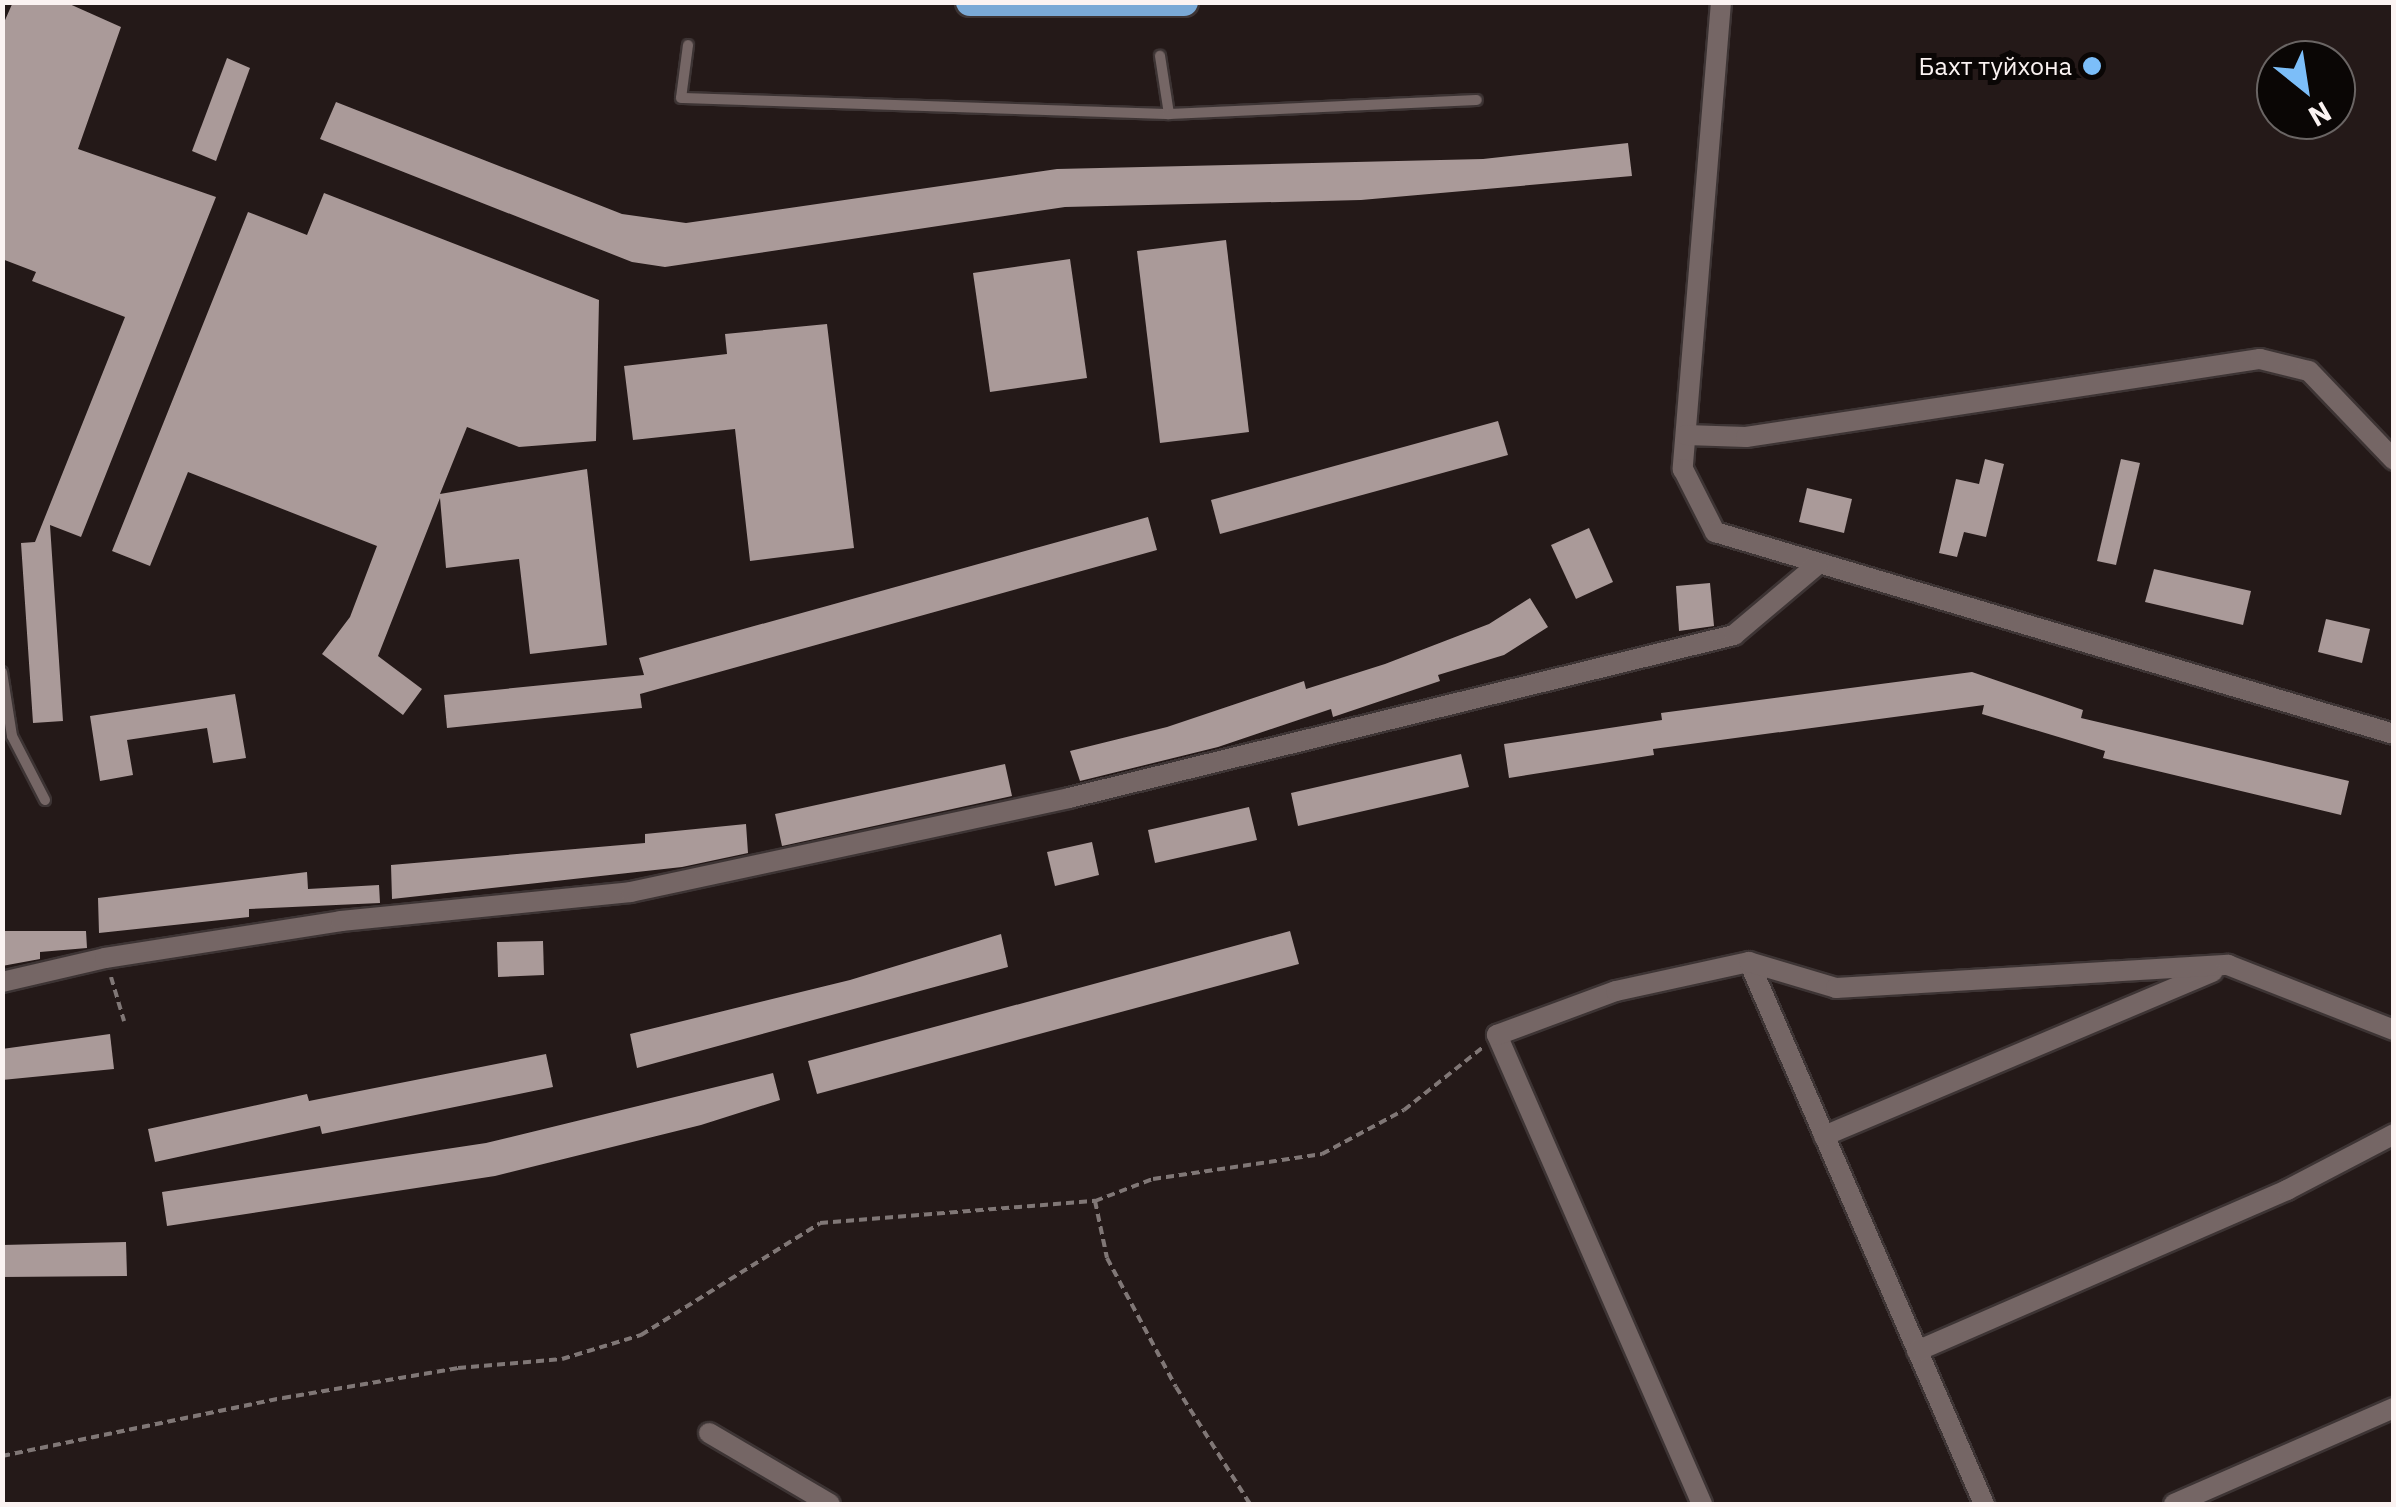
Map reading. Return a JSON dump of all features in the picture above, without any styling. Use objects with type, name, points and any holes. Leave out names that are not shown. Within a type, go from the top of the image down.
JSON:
[{"type":"highway","points":[[970,2],[1184,2]]},
{"type":"street","points":[[1721,2],[1683,469],[1714,532],[2394,734]]},
{"type":"street","points":[[1686,435],[1746,437],[2260,358],[2308,371],[2394,460]]},
{"type":"street","points":[[2,982],[105,958],[341,921],[630,892],[1069,798],[1734,636],[1818,564]]},
{"type":"street","points":[[1748,962],[1984,1504]]},
{"type":"street","points":[[1702,1504],[1497,1035],[1616,992],[1748,962],[1836,988],[2228,965],[2394,1030]]},
{"type":"street","points":[[1824,1136],[2228,965]]},
{"type":"street","points":[[1917,1351],[2287,1190],[2394,1134]]},
{"type":"street","points":[[2174,1504],[2394,1408]]},
{"type":"street","points":[[709,1433],[830,1504]]},
{"type":"lane","points":[[688,45],[681,98],[1169,114],[1478,100]]},
{"type":"lane","points":[[1160,56],[1169,114]]},
{"type":"lane","points":[[2,672],[12,736],[45,800]]},
{"type":"path","points":[[105,958],[124,1021]]},
{"type":"path","points":[[2,1456],[283,1398],[458,1368],[562,1359],[641,1335],[820,1224],[1095,1200],[1153,1179],[1322,1154],[1404,1110],[1497,1035]]},
{"type":"path","points":[[1095,1200],[1107,1258],[1176,1387],[1250,1504]]},
{"type":"building","points":[[13,2],[65,2],[121,27],[78,149],[216,197],[81,537],[50,525],[63,721],[33,723],[21,543],[35,542],[125,317],[32,281],[36,272],[2,259],[2,27]]},
{"type":"building","points":[[227,58],[250,68],[216,161],[192,151]]},
{"type":"building","points":[[336,102],[622,214],[686,223],[1057,169],[1483,159],[1628,143],[1632,176],[1361,200],[1065,207],[665,267],[632,262],[320,139]]},
{"type":"building","points":[[324,193],[599,300],[596,441],[519,447],[467,427],[440,494],[587,469],[607,645],[530,654],[519,559],[446,568],[440,498],[378,656],[422,689],[403,715],[322,654],[350,617],[377,546],[188,472],[150,566],[112,551],[248,212],[307,235]]},
{"type":"building","points":[[1226,240],[1249,432],[1160,443],[1137,251]]},
{"type":"building","points":[[1070,259],[1087,378],[990,392],[973,273]]},
{"type":"building","points":[[827,324],[854,548],[750,561],[735,429],[633,440],[624,366],[727,354],[725,334]]},
{"type":"building","points":[[1498,421],[1508,455],[1220,534],[1211,500]]},
{"type":"building","points":[[1985,459],[2004,464],[1986,537],[1964,532],[1957,557],[1939,553],[1956,479],[1979,484]]},
{"type":"building","points":[[2121,459],[2140,463],[2116,565],[2097,561]]},
{"type":"building","points":[[1807,488],[1852,499],[1844,533],[1799,522]]},
{"type":"building","points":[[1148,517],[1157,550],[640,694],[642,708],[447,728],[444,695],[644,675],[639,658]]},
{"type":"building","points":[[1589,528],[1613,582],[1576,599],[1551,545]]},
{"type":"building","points":[[2154,569],[2251,591],[2243,625],[2145,602]]},
{"type":"building","points":[[1710,583],[1714,626],[1679,631],[1676,586]]},
{"type":"building","points":[[1530,598],[1548,627],[1504,655],[1438,675],[1440,681],[1333,717],[1331,709],[1218,747],[1080,781],[1070,751],[1167,727],[1304,681],[1306,689],[1385,664],[1489,624]]},
{"type":"building","points":[[2326,619],[2370,629],[2362,663],[2318,652]]},
{"type":"building","points":[[1972,672],[2083,710],[2081,718],[2349,781],[2341,815],[2103,758],[2105,751],[1982,714],[1984,705],[1653,749],[1654,755],[1509,778],[1504,744],[1662,720],[1661,713]]},
{"type":"building","points":[[235,694],[246,758],[213,763],[207,728],[127,740],[133,775],[100,781],[90,716]]},
{"type":"building","points":[[1461,754],[1469,787],[1298,826],[1291,793]]},
{"type":"building","points":[[1005,764],[1012,796],[782,846],[775,814]]},
{"type":"building","points":[[1249,807],[1257,840],[1155,863],[1148,830]]},
{"type":"building","points":[[746,824],[748,853],[682,867],[392,899],[391,865],[645,843],[645,834]]},
{"type":"building","points":[[1092,842],[1099,875],[1055,886],[1047,852]]},
{"type":"building","points":[[307,872],[308,889],[379,885],[380,903],[249,909],[249,917],[99,933],[98,898]]},
{"type":"building","points":[[2,931],[86,931],[87,948],[40,952],[40,959],[2,966]]},
{"type":"building","points":[[1290,931],[1299,964],[817,1094],[808,1061]]},
{"type":"building","points":[[1001,934],[1008,967],[637,1068],[630,1034],[850,980]]},
{"type":"building","points":[[543,941],[544,975],[498,977],[497,942]]},
{"type":"building","points":[[110,1034],[114,1069],[2,1080],[2,1049]]},
{"type":"building","points":[[546,1054],[553,1087],[322,1134],[320,1126],[155,1162],[148,1129],[307,1094],[309,1101]]},
{"type":"building","points":[[773,1073],[780,1100],[701,1125],[495,1176],[167,1226],[162,1192],[486,1143]]},
{"type":"building","points":[[126,1242],[127,1276],[2,1277],[2,1245]]},
{"type":"place","name":"Бахт туйхона","points":[[2092,66]]}]
